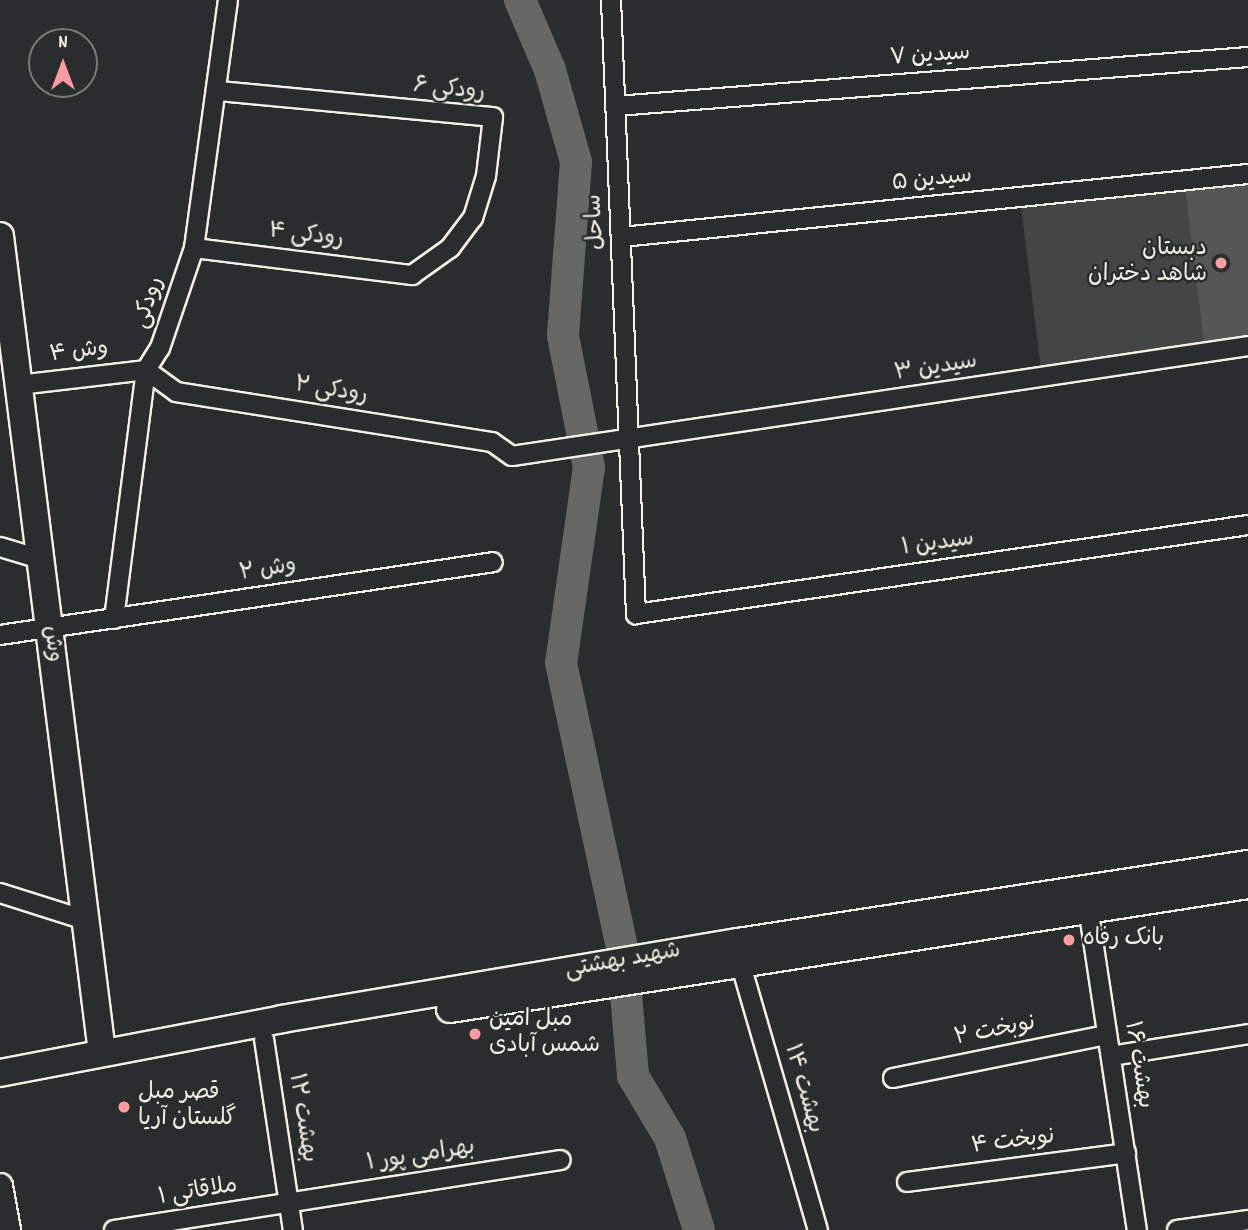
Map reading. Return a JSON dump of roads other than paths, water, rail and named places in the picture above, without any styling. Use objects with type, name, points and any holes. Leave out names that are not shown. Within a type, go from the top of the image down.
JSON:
[{"type":"main road","name":"وش","points":[[0,236],[4,295],[19,385],[102,1053]]},
{"type":"main road","name":"شهید بهشتی","points":[[0,1073],[738,942],[1248,864]]},
{"type":"main road","name":"شهید بهشتی","points":[[0,1090],[264,1039],[1088,907],[1248,885]]},
{"type":"main road","points":[[0,1186],[8,1230]]},
{"type":"street","name":"رودکی","points":[[114,619],[146,370],[160,348],[194,248],[228,0]]},
{"type":"street","name":"ساحل","points":[[611,0],[636,614]]},
{"type":"street","name":"سیدین ۷","points":[[616,106],[1248,57]]},
{"type":"street","name":"رودکی ۶","points":[[217,91],[493,117],[486,176],[473,218],[450,248],[412,275]]},
{"type":"street","name":"سیدین ۵","points":[[622,237],[1248,174]]},
{"type":"street","name":"رودکی ۴","points":[[194,248],[412,275]]},
{"type":"street","name":"سیدین ۳","points":[[512,456],[631,441],[1248,346]]},
{"type":"street","name":"وش ۴","points":[[19,385],[146,370]]},
{"type":"street","name":"رودکی ۲","points":[[146,370],[176,392],[492,442],[512,456]]},
{"type":"street","name":"سیدین ۱","points":[[636,614],[1248,525]]},
{"type":"street","points":[[0,547],[40,559]]},
{"type":"street","name":"وش ۲","points":[[0,635],[49,631],[493,562]]},
{"type":"street","points":[[0,893],[85,920]]},
{"type":"street","name":"۱۶ بهشت","points":[[1088,907],[1137,1230]]},
{"type":"street","name":"بهشت ۱۴","points":[[740,962],[818,1230]]},
{"type":"street","points":[[1111,1056],[1248,1034]]},
{"type":"street","name":"۲ نوبخت","points":[[893,1078],[1107,1035]]},
{"type":"street","name":"۱۲ بهشت","points":[[264,1039],[293,1230]]},
{"type":"street","name":"۴ نوبخت","points":[[907,1182],[1126,1153]]},
{"type":"street","name":"۱ بهرامی پور","points":[[289,1204],[561,1160]]},
{"type":"street","name":"ملاقاتی ۱","points":[[114,1230],[289,1204]]},
{"type":"street","points":[[1177,1230],[1248,1220]]},
{"type":"waterway","points":[[520,0],[550,70],[576,162],[563,336],[589,467],[561,663],[621,944]]},
{"type":"waterway","points":[[626,994],[633,1076],[670,1138],[699,1230]]},
{"type":"place","name":"دبستان شاهد دختران","points":[[1221,263]]},
{"type":"place","name":"بانک رفاه","points":[[1069,940]]},
{"type":"place","name":"مبل امین شمس آبادی","points":[[475,1034]]},
{"type":"place","name":"قصر مبل گلستان آریا","points":[[124,1107]]}]
